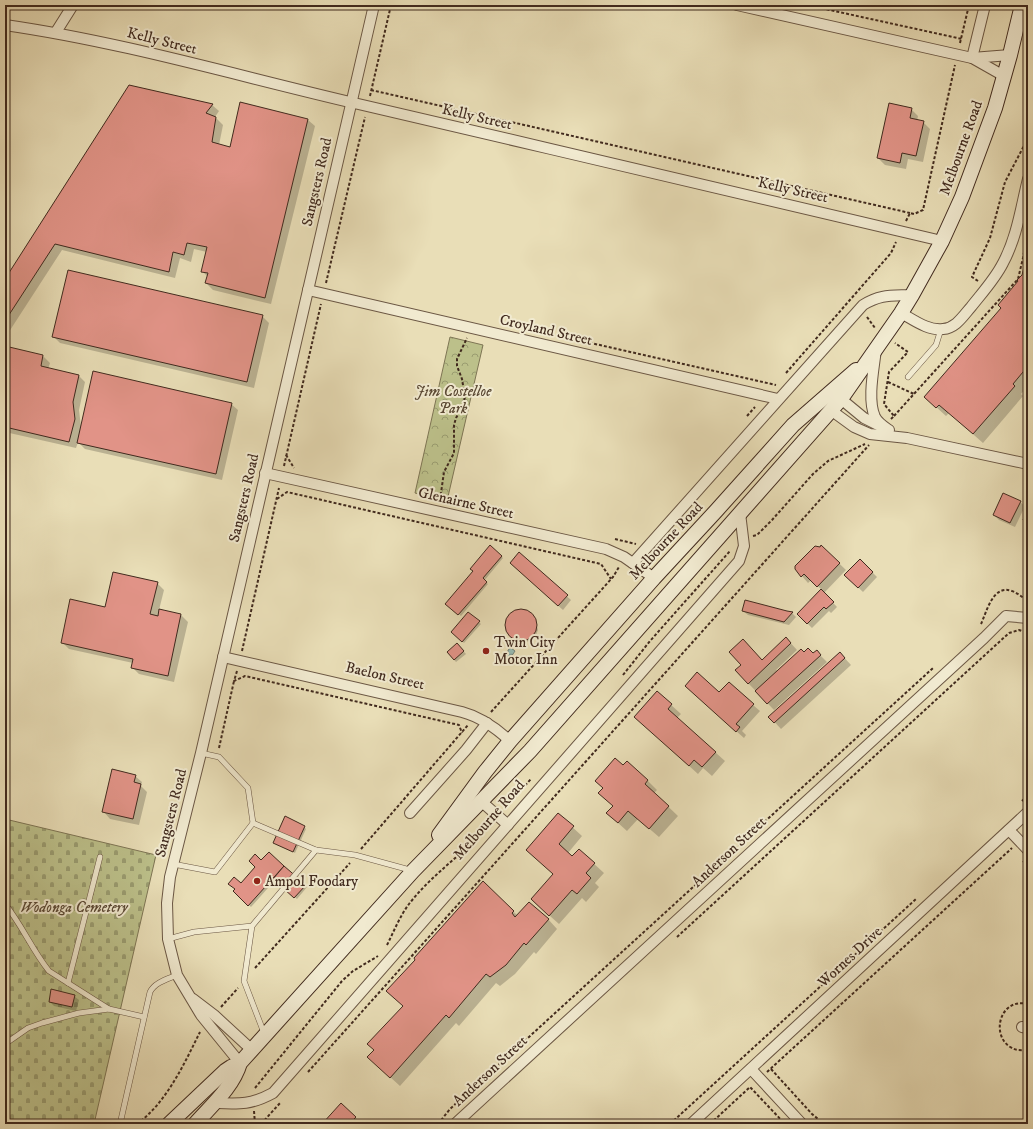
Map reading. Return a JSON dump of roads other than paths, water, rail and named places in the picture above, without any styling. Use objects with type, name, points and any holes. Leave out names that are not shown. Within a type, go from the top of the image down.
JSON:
[{"type":"main road","name":"Melbourne Road","points":[[195,1124],[212,1106],[233,1078],[240,1063],[413,871],[482,802],[530,751],[842,399],[912,296],[942,241],[965,190],[985,137],[1010,55],[1022,5]]},
{"type":"main road","name":"Melbourne Road","points":[[413,871],[465,798],[510,742],[654,578],[793,425],[868,360]]},
{"type":"main road","points":[[827,395],[842,399]]},
{"type":"main road","points":[[827,395],[832,411]]},
{"type":"main road","points":[[716,511],[736,518]]},
{"type":"main road","name":"Baelon Street","points":[[510,742],[530,751]]},
{"type":"main road","name":"Melbourne Road","points":[[170,1124],[225,1071],[240,1063]]},
{"type":"main road","points":[[204,1124],[212,1106]]},
{"type":"street","points":[[56,32],[73,5]]},
{"type":"street","name":"Sangsters Road","points":[[240,1063],[206,1022],[188,996],[178,975],[168,939],[167,903],[173,864],[201,753],[350,102],[374,5]]},
{"type":"street","points":[[737,5],[759,7],[972,58],[1010,55]]},
{"type":"street","points":[[972,58],[984,5]]},
{"type":"street","name":"Kelly Street","points":[[5,25],[56,32],[942,241]]},
{"type":"street","points":[[972,58],[1004,76]]},
{"type":"street","points":[[901,313],[923,325],[941,329],[948,328],[958,322],[986,289],[1000,269],[1016,228],[1028,179]]},
{"type":"street","name":"Croyland Street","points":[[308,290],[778,399]]},
{"type":"street","name":"Melbourne Road","points":[[633,563],[863,305],[872,299],[884,296],[912,296]]},
{"type":"street","points":[[876,349],[872,406],[877,419],[888,430]]},
{"type":"street","points":[[842,399],[864,418],[907,438]]},
{"type":"street","points":[[832,411],[848,423],[867,434],[907,438],[1028,464]]},
{"type":"street","name":"Glenairne Street","points":[[265,473],[606,549],[624,557],[654,578]]},
{"type":"street","name":"Melbourne Road","points":[[212,1106],[253,1102],[273,1093],[739,561],[744,546],[736,518]]},
{"type":"street","name":"Anderson Street","points":[[455,1124],[978,644],[1006,616],[1028,618]]},
{"type":"street","name":"Baelon Street","points":[[223,657],[450,709],[484,721],[510,742]]},
{"type":"street","points":[[410,813],[466,750],[484,721]]},
{"type":"street","points":[[482,802],[508,825]]},
{"type":"street","name":"Wornes Drive","points":[[691,1124],[1028,812]]},
{"type":"street","points":[[1009,830],[1028,850]]},
{"type":"street","name":"Sangsters Road","points":[[188,996],[214,1014],[252,1050]]},
{"type":"street","points":[[751,1069],[802,1124]]},
{"type":"lane","points":[[908,377],[936,345],[941,329]]},
{"type":"lane","points":[[173,864],[215,872],[253,823],[248,788],[219,757],[201,753]]},
{"type":"lane","points":[[253,823],[316,850],[356,856],[413,871]]},
{"type":"lane","points":[[265,1036],[244,981],[252,926],[316,850]]},
{"type":"lane","points":[[68,983],[100,857]]},
{"type":"lane","points":[[5,904],[17,920],[46,967],[53,974],[109,1009],[144,1017]]},
{"type":"lane","points":[[168,939],[194,932],[252,926]]},
{"type":"lane","points":[[120,1124],[144,1017],[152,989],[159,983],[178,975]]},
{"type":"lane","points":[[5,1044],[28,1028],[42,1022],[79,1013],[109,1009]]},
{"type":"water","points":[[511,648],[515,651],[507,663],[503,659],[508,653],[508,650]]},
{"type":"place","name":"Twin City Motor Inn","points":[[486,651]]},
{"type":"place","name":"Ampol Foodary","points":[[257,881]]},
{"type":"park label","name":"Jim Costelloe Park","points":[[453,400]]},
{"type":"park label","name":"Wodonga Cemetery","points":[[74,907]]}]
